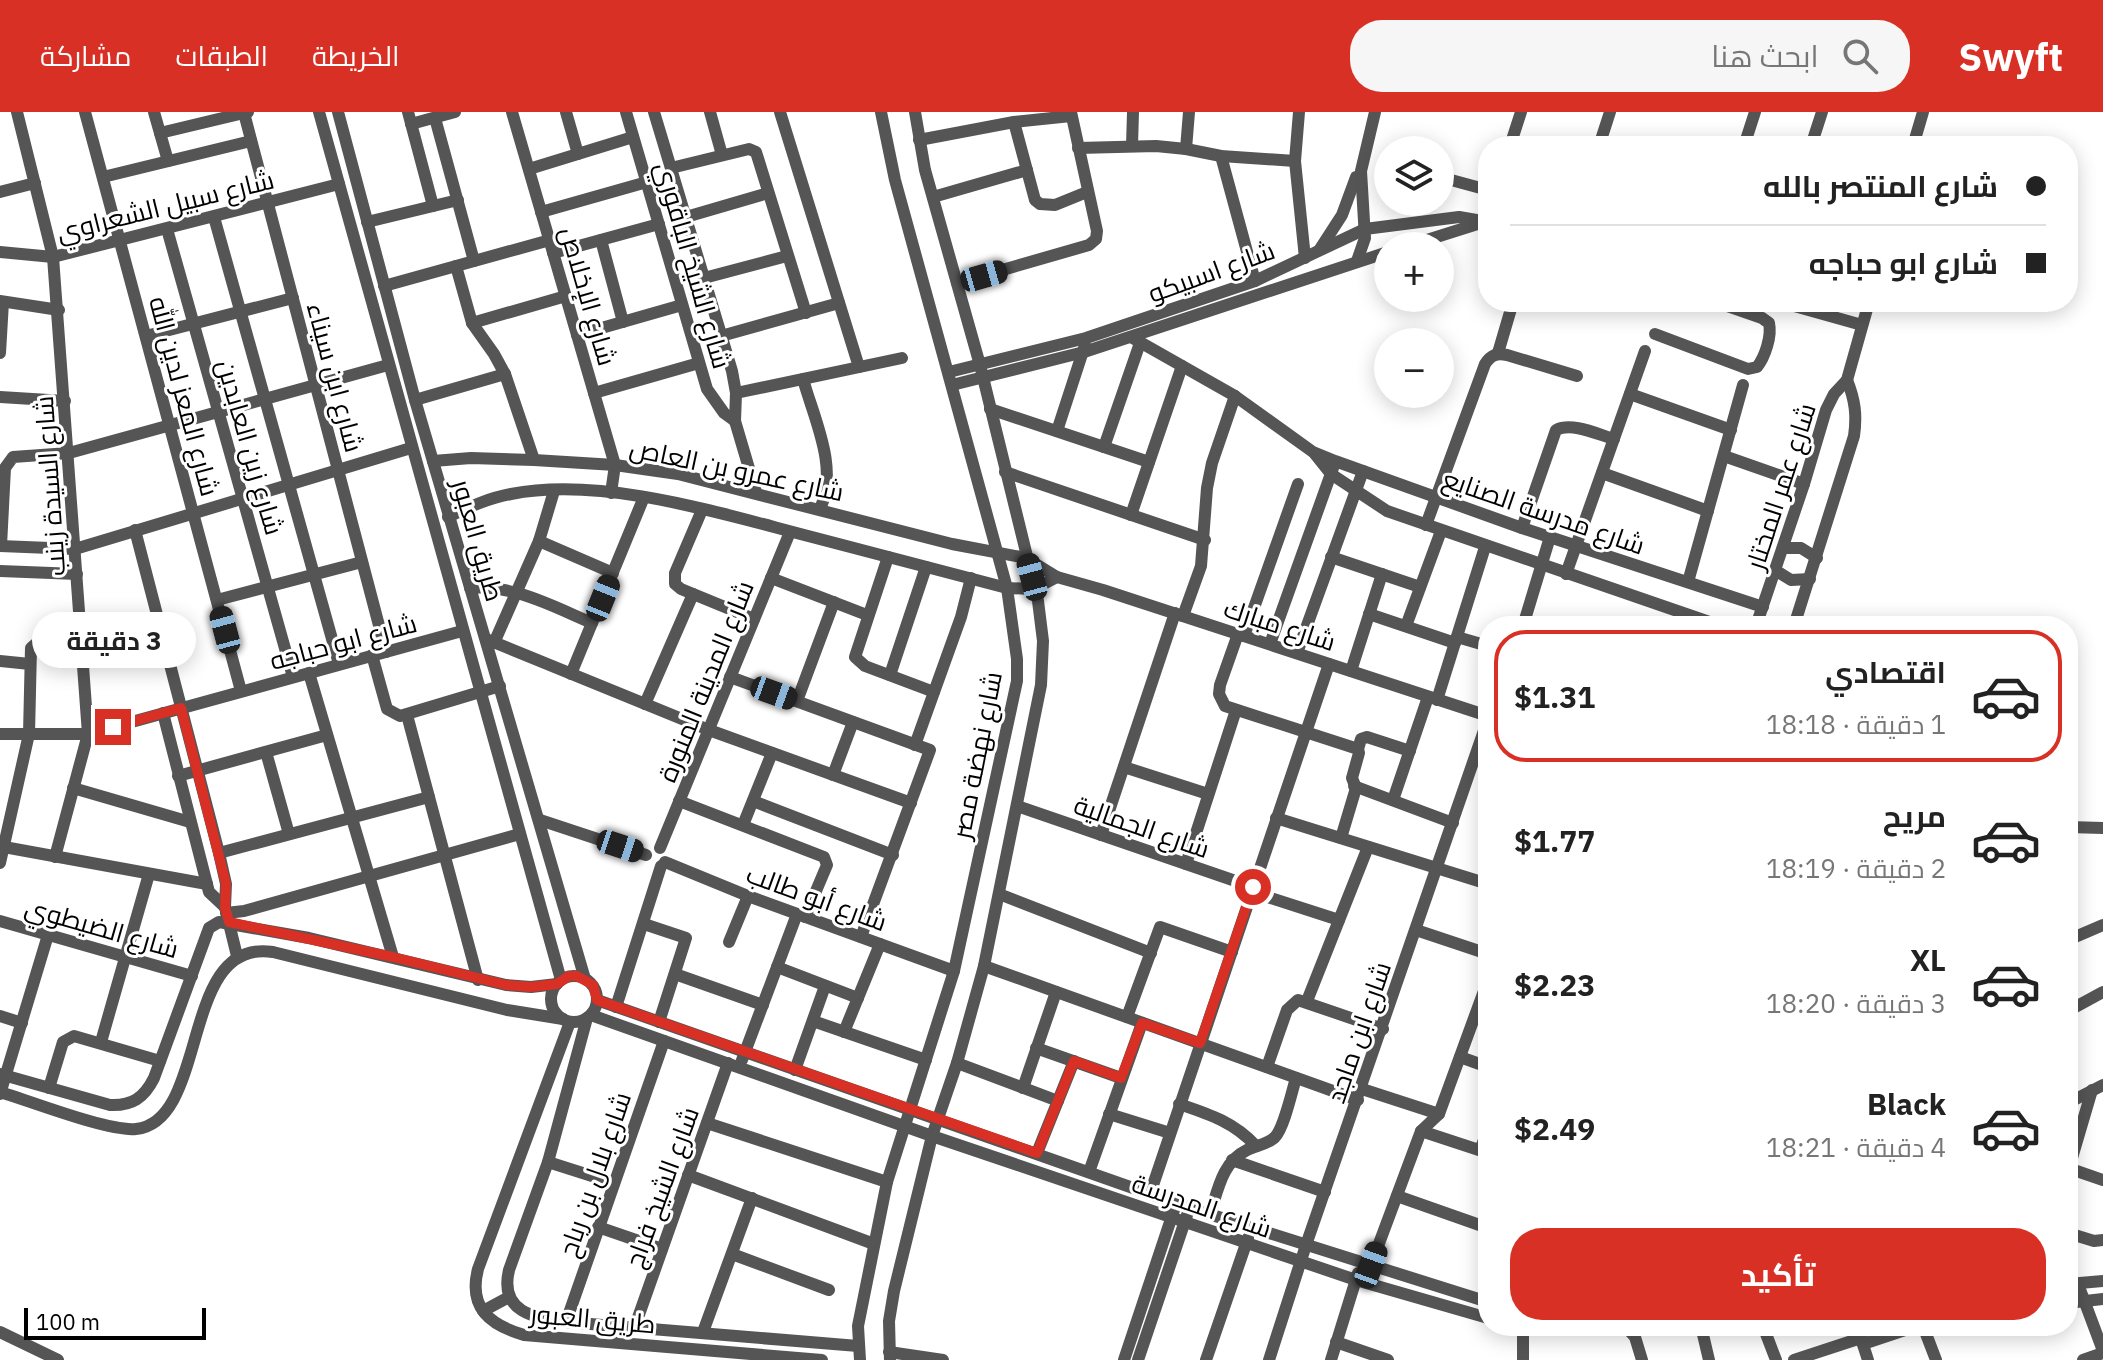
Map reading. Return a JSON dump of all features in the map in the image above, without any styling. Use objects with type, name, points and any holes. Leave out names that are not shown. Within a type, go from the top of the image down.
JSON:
[{"type":"street","name":"شارع السيدة زينب","points":[[17,112],[53,257],[88,734],[55,857]]},
{"type":"street","name":"شارع المعز لدين الله","points":[[85,112],[241,691]]},
{"type":"street","points":[[154,112],[168,161]]},
{"type":"street","points":[[160,133],[246,112]]},
{"type":"street","name":"شارع ابن سيناء","points":[[246,112],[251,141],[386,652]]},
{"type":"street","name":"طريق العبور","points":[[319,112],[559,982]]},
{"type":"street","name":"طريق العبور","points":[[338,112],[448,517],[490,641],[500,686],[585,979]]},
{"type":"street","points":[[433,206],[409,118],[435,118],[455,112]]},
{"type":"street","name":"شارع الإخلاص","points":[[512,112],[615,465],[611,493]]},
{"type":"street","points":[[566,112],[578,154]]},
{"type":"street","name":"شارع الشيخ الباقوري","points":[[626,112],[707,389],[714,402],[735,421]]},
{"type":"street","name":"شارع الشيخ الباقوري","points":[[654,112],[721,336],[736,393],[735,421],[756,492]]},
{"type":"street","points":[[710,112],[722,155]]},
{"type":"street","points":[[780,112],[859,367]]},
{"type":"street","name":"شارع نهضة مصر","points":[[859,1353],[858,1326],[887,1182],[954,971],[1017,681],[1007,588],[895,180],[881,112]]},
{"type":"street","name":"شارع نهضة مصر","points":[[889,1356],[894,1291],[932,1136],[957,1063],[984,966],[1043,668],[1042,628],[1034,589],[981,371],[933,197],[915,112]]},
{"type":"street","points":[[1132,146],[1133,112]]},
{"type":"street","points":[[1186,149],[1189,112]]},
{"type":"street","points":[[1299,112],[1295,161],[1305,258]]},
{"type":"street","points":[[1319,250],[1342,215],[1375,112]]},
{"type":"street","points":[[1513,136],[1521,112]]},
{"type":"street","points":[[1602,136],[1610,112]]},
{"type":"street","points":[[1747,136],[1755,112]]},
{"type":"street","points":[[1814,136],[1822,112]]},
{"type":"street","points":[[1916,136],[1923,112]]},
{"type":"street","points":[[919,140],[1071,114],[1097,231],[1096,239],[1089,245],[957,283]]},
{"type":"street","points":[[435,118],[474,261]]},
{"type":"street","points":[[1014,122],[1035,200],[1040,204],[1055,205],[1087,192]]},
{"type":"street","points":[[529,169],[633,137]]},
{"type":"street","points":[[103,177],[251,141]]},
{"type":"street","points":[[1078,148],[1132,146],[1186,149],[1221,156],[1295,161]]},
{"type":"street","points":[[671,168],[754,150],[806,313]]},
{"type":"street","points":[[1221,156],[1255,281]]},
{"type":"street","points":[[1357,261],[1364,247],[1365,229],[1360,182],[1362,159]]},
{"type":"street","points":[[933,197],[1027,170]]},
{"type":"street","points":[[1454,181],[1478,187]]},
{"type":"street","points":[[541,212],[647,182]]},
{"type":"street","points":[[0,192],[35,183]]},
{"type":"street","name":"شارع سبيل الشعراوي","points":[[0,252],[53,257],[339,184]]},
{"type":"street","points":[[686,217],[768,193]]},
{"type":"street","points":[[367,222],[458,200]]},
{"type":"street","points":[[214,217],[339,664]]},
{"type":"street","name":"شارع اسبيكو","points":[[951,379],[1085,345],[1255,281],[1365,229],[1459,217],[1478,219]]},
{"type":"street","name":"شارع اسبيكو","points":[[1451,232],[1478,223]]},
{"type":"street","points":[[384,286],[474,261],[601,240],[659,224]]},
{"type":"street","name":"شارع زين العابدين","points":[[167,229],[293,677]]},
{"type":"street","points":[[601,240],[623,322]]},
{"type":"street","points":[[704,278],[787,256]]},
{"type":"street","name":"شارع اسبيكو","points":[[1085,345],[1136,340],[1374,256]]},
{"type":"street","points":[[456,266],[472,323],[505,374],[534,460]]},
{"type":"street","points":[[472,323],[566,296]]},
{"type":"street","points":[[146,336],[293,298]]},
{"type":"street","points":[[0,353],[2,302],[59,310]]},
{"type":"street","points":[[721,336],[839,303]]},
{"type":"street","points":[[577,335],[682,305]]},
{"type":"street","points":[[1498,353],[1510,312]]},
{"type":"street","points":[[1655,334],[1748,369],[1757,367],[1770,331],[1769,323],[1745,312]]},
{"type":"street","points":[[1816,312],[1862,325]]},
{"type":"street","points":[[1847,380],[1866,312]]},
{"type":"street","points":[[1104,447],[1136,340]]},
{"type":"street","name":"شارع مدرسة الصنايع","points":[[1136,340],[1235,396],[1313,452],[1354,491],[1387,511],[1674,616]]},
{"type":"street","points":[[1057,431],[1085,345]]},
{"type":"street","points":[[1566,574],[1645,351]]},
{"type":"street","points":[[1426,525],[1490,357],[1498,353],[1577,376]]},
{"type":"street","points":[[736,393],[902,358]]},
{"type":"street","points":[[594,393],[699,363]]},
{"type":"street","points":[[388,365],[69,453],[13,457],[6,464],[2,479],[1,546],[75,549],[411,448]]},
{"type":"street","points":[[1131,515],[1182,366]]},
{"type":"street","points":[[415,400],[505,374]]},
{"type":"street","points":[[803,379],[828,474],[826,497],[820,509]]},
{"type":"street","name":"شارع عمر المختار","points":[[1760,616],[1826,410],[1834,394],[1847,380],[1857,417],[1854,436],[1797,616]]},
{"type":"street","points":[[1688,582],[1743,385]]},
{"type":"street","points":[[1630,394],[1731,430]]},
{"type":"street","points":[[1101,835],[1179,614],[1201,566],[1212,463],[1235,396]]},
{"type":"street","points":[[0,397],[65,401]]},
{"type":"street","points":[[990,409],[1149,462]]},
{"type":"street","points":[[1522,528],[1556,430],[1563,426],[1614,439]]},
{"type":"street","points":[[1724,456],[1804,484]]},
{"type":"street","name":"شارع عمرو بن العاص","points":[[433,461],[471,458],[534,460],[615,465],[678,474],[952,544],[1026,558]]},
{"type":"street","points":[[1270,644],[1333,468]]},
{"type":"street","name":"شارع مدرسة الصنايع","points":[[1333,468],[1363,471],[1522,528],[1763,607]]},
{"type":"street","points":[[1297,653],[1363,471]]},
{"type":"street","points":[[1005,472],[1205,540]]},
{"type":"street","points":[[1602,473],[1708,511]]},
{"type":"street","points":[[1298,484],[1219,694],[1225,706],[1358,749]]},
{"type":"street","points":[[554,491],[539,541],[490,641],[709,730],[911,803]]},
{"type":"street","name":"شارع عمرو بن العاص","points":[[448,517],[490,499],[512,494],[554,491],[644,497],[1007,588],[1034,589]]},
{"type":"street","points":[[571,674],[644,497]]},
{"type":"street","points":[[702,510],[674,577],[677,587],[754,619]]},
{"type":"street","points":[[135,530],[219,853],[226,884],[227,914],[237,956]]},
{"type":"street","points":[[1406,626],[1441,531]]},
{"type":"street","name":"شارع المدينة المنورة","points":[[660,848],[790,532]]},
{"type":"street","points":[[1526,616],[1550,537]]},
{"type":"street","points":[[539,541],[613,573]]},
{"type":"street","points":[[1393,800],[1456,640],[1485,547]]},
{"type":"street","points":[[1783,548],[1801,548],[1817,558]]},
{"type":"street","points":[[888,557],[855,657],[861,664],[934,692]]},
{"type":"street","points":[[1331,557],[1420,587]]},
{"type":"street","name":"شارع مبارك","points":[[1026,558],[1057,577],[1179,614],[1478,714]]},
{"type":"street","points":[[217,600],[362,562]]},
{"type":"street","points":[[890,675],[926,567]]},
{"type":"street","points":[[1775,570],[1791,580],[1810,579]]},
{"type":"street","points":[[0,571],[77,574]]},
{"type":"street","points":[[1351,671],[1382,574]]},
{"type":"street","points":[[1034,589],[1057,577]]},
{"type":"street","points":[[771,578],[867,615]]},
{"type":"street","points":[[915,745],[971,578]]},
{"type":"street","points":[[470,588],[492,587],[515,592],[592,623]]},
{"type":"street","points":[[645,704],[693,594]]},
{"type":"street","points":[[797,701],[834,602]]},
{"type":"street","points":[[1369,614],[1478,644]]},
{"type":"street","name":"شارع ابو حباجه","points":[[0,734],[88,734],[462,631]]},
{"type":"street","points":[[0,863],[29,734],[31,648],[39,641],[81,639]]},
{"type":"street","points":[[372,655],[387,709],[393,714],[407,715],[500,686]]},
{"type":"street","points":[[0,661],[30,664]]},
{"type":"street","points":[[1150,1194],[1329,664]]},
{"type":"street","points":[[309,673],[393,957]]},
{"type":"street","points":[[730,677],[930,750],[861,937]]},
{"type":"street","points":[[1186,864],[1236,710]]},
{"type":"street","points":[[48,935],[0,1093],[120,1129],[144,1128],[163,1114],[175,1094],[220,973],[237,956],[260,950],[507,1010],[566,1020],[589,1017],[597,1000],[593,985],[577,976],[559,982],[519,986],[478,980],[227,914],[209,892],[163,713]]},
{"type":"street","points":[[407,715],[478,980]]},
{"type":"street","points":[[833,775],[853,722]]},
{"type":"street","points":[[178,776],[327,735]]},
{"type":"street","points":[[1341,838],[1356,788],[1352,778],[1361,739],[1367,737],[1410,751]]},
{"type":"street","name":"شارع ابن ماجد","points":[[1269,1360],[1478,748]]},
{"type":"street","points":[[266,752],[289,834]]},
{"type":"street","points":[[679,801],[743,825],[772,753]]},
{"type":"street","points":[[1124,767],[1208,794]]},
{"type":"street","points":[[1354,786],[1453,823]]},
{"type":"street","points":[[73,788],[190,822]]},
{"type":"street","points":[[219,853],[429,797]]},
{"type":"street","points":[[753,801],[893,855]]},
{"type":"street","name":"شارع الجمالية","points":[[1017,806],[1339,920]]},
{"type":"street","points":[[1276,818],[1478,881]]},
{"type":"street","points":[[540,820],[646,855]]},
{"type":"street","name":"شارع الشيخ فراج","points":[[635,1326],[707,1123],[734,1066],[745,1053],[777,967],[827,865],[824,857],[743,825]]},
{"type":"street","points":[[2078,827],[2103,828]]},
{"type":"street","points":[[3,1075],[110,1105],[124,1105],[137,1100],[148,1091],[209,928],[227,914],[520,834]]},
{"type":"street","points":[[4,847],[207,884]]},
{"type":"street","points":[[616,1007],[644,924],[663,864],[666,854],[660,848],[653,847],[646,855],[647,862],[651,866],[663,864]]},
{"type":"street","points":[[1307,1001],[1368,847]]},
{"type":"street","name":"شارع أبو طالب","points":[[663,864],[954,971]]},
{"type":"street","points":[[101,1042],[149,874]]},
{"type":"street","points":[[999,894],[1151,953]]},
{"type":"street","points":[[729,942],[748,896]]},
{"type":"street","name":"شارع الضيطوي","points":[[0,921],[192,976]]},
{"type":"street","points":[[644,924],[686,938],[659,1022]]},
{"type":"street","points":[[2078,936],[2103,925]]},
{"type":"street","points":[[1127,1017],[1160,927],[1232,952]]},
{"type":"street","points":[[1416,930],[1478,951]]},
{"type":"street","points":[[844,1032],[880,944]]},
{"type":"street","points":[[984,966],[1296,1078],[1439,1114]]},
{"type":"street","points":[[777,967],[858,998]]},
{"type":"street","points":[[675,974],[763,1005]]},
{"type":"street","points":[[559,982],[551,996],[551,1003],[553,1009],[566,1020]]},
{"type":"street","points":[[795,1070],[825,986]]},
{"type":"street","points":[[1023,1088],[1056,992]]},
{"type":"street","points":[[2078,1006],[2103,992]]},
{"type":"street","name":"شارع المدرسة","points":[[597,1000],[1190,1208],[1478,1299]]},
{"type":"street","points":[[1267,1067],[1290,1006],[1298,1000],[1383,1029]]},
{"type":"street","points":[[0,1016],[22,1023]]},
{"type":"street","name":"طريق العبور","points":[[589,1017],[548,1162],[509,1270],[507,1288],[517,1308],[529,1314],[566,1322],[703,1332],[859,1353]]},
{"type":"street","name":"شارع المدرسة","points":[[589,1017],[1356,1280],[1478,1315]]},
{"type":"street","points":[[509,1297],[483,1311],[476,1291],[478,1269],[566,1020]]},
{"type":"street","points":[[813,1021],[926,1060]]},
{"type":"street","points":[[1331,1360],[1356,1280],[1397,1196],[1421,1131],[1439,1114],[1460,1057],[1478,1022]]},
{"type":"street","points":[[1089,1172],[1142,1023]]},
{"type":"street","points":[[49,1088],[63,1042],[80,1036],[160,1061]]},
{"type":"street","name":"شارع بلال بن رباح","points":[[566,1322],[664,1041]]},
{"type":"street","points":[[1036,1048],[1121,1078]]},
{"type":"street","points":[[1460,1057],[1478,1063]]},
{"type":"street","points":[[1037,1153],[1074,1061]]},
{"type":"street","points":[[957,1063],[1058,1101]]},
{"type":"street","points":[[1210,1214],[1222,1178],[1232,1160],[1278,1135],[1296,1078]]},
{"type":"street","points":[[2078,1098],[2098,1088]]},
{"type":"street","points":[[2078,1143],[2098,1088]]},
{"type":"street","points":[[1179,1104],[1227,1121],[1244,1132],[1256,1146]]},
{"type":"street","points":[[1109,1114],[1170,1133]]},
{"type":"street","points":[[707,1123],[887,1182]]},
{"type":"street","points":[[1421,1131],[1478,1150]]},
{"type":"street","points":[[1232,1160],[1325,1192]]},
{"type":"street","points":[[548,1162],[614,1183]]},
{"type":"street","points":[[2078,1171],[2103,1180]]},
{"type":"street","points":[[688,1175],[874,1244]]},
{"type":"street","points":[[1397,1196],[1478,1224]]},
{"type":"street","points":[[703,1332],[752,1198]]},
{"type":"street","points":[[1138,1360],[1179,1220],[1176,1203]]},
{"type":"street","points":[[1124,1360],[1179,1220],[1190,1208]]},
{"type":"street","points":[[598,1227],[662,1249]]},
{"type":"street","points":[[1206,1360],[1252,1228]]},
{"type":"street","points":[[2078,1236],[2103,1240]]},
{"type":"street","points":[[732,1254],[829,1290]]},
{"type":"street","points":[[2078,1284],[2103,1281]]},
{"type":"street","points":[[2078,1292],[2103,1352],[2083,1360]]},
{"type":"street","points":[[2078,1302],[2103,1299]]},
{"type":"street","name":"طريق العبور","points":[[483,1311],[498,1326],[524,1335],[698,1355],[822,1360]]},
{"type":"street","points":[[0,1332],[58,1360]]},
{"type":"street","points":[[1523,1336],[1523,1360]]},
{"type":"street","points":[[1634,1336],[1640,1360]]},
{"type":"street","points":[[1706,1336],[1709,1360]]},
{"type":"street","points":[[1767,1336],[1776,1360]]},
{"type":"street","points":[[1794,1360],[1860,1336],[1868,1360]]},
{"type":"street","points":[[1925,1336],[1936,1360]]},
{"type":"street","points":[[1336,1342],[1388,1360]]},
{"type":"street","points":[[889,1356],[943,1360]]},
{"type":"route","points":[[113,727],[181,708],[226,884],[225,907],[229,922],[506,985],[531,987],[557,984],[569,976],[577,976],[593,985],[597,1000],[1037,1153],[1074,1061],[1121,1078],[1142,1023],[1200,1043],[1253,887]]}]
